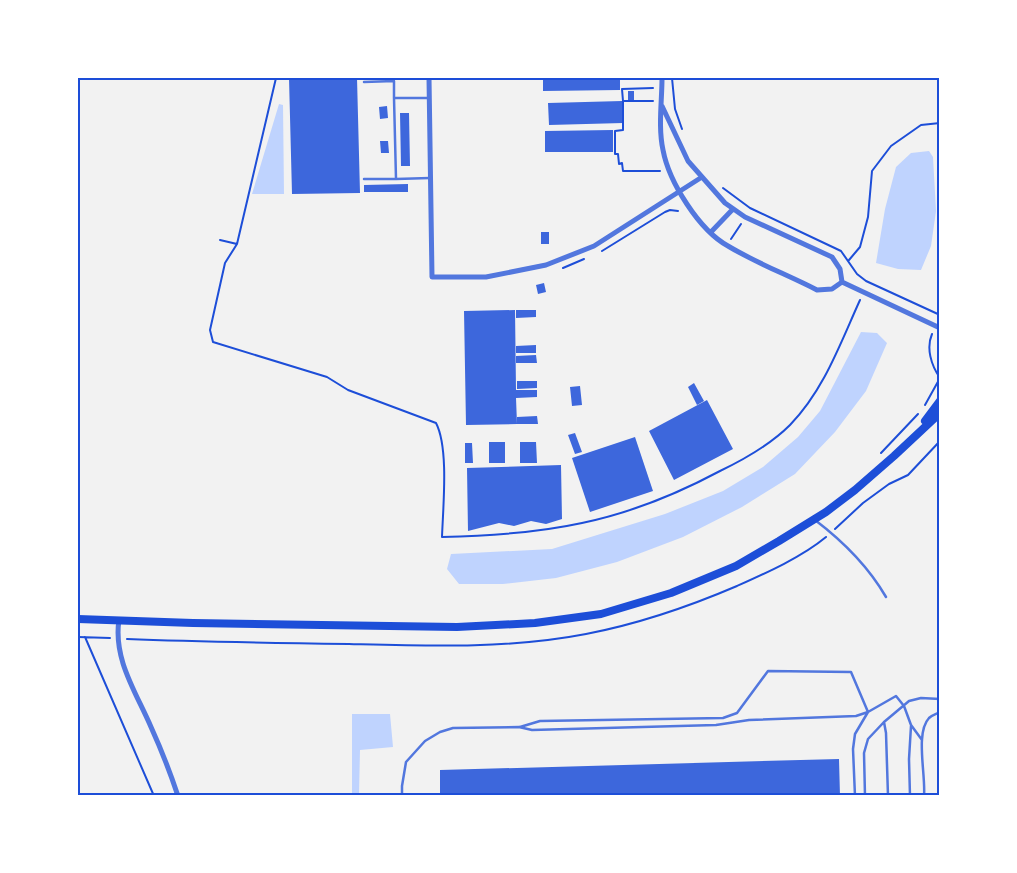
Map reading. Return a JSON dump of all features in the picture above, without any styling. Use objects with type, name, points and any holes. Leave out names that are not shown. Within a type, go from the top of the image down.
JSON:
[{"type":"main road","points":[[916,434],[940,400]]},
{"type":"main road","points":[[78,619],[447,627],[535,624],[600,614],[671,593],[736,566],[814,520],[855,490],[940,413]]},
{"type":"street","points":[[429,78],[432,277],[486,277],[546,264],[594,246],[702,177]]},
{"type":"street","points":[[662,78],[660,122],[663,150],[670,172],[694,215],[726,246],[817,290],[832,289],[842,282]]},
{"type":"street","points":[[662,106],[688,161],[725,203],[746,217],[832,257],[840,268],[842,282]]},
{"type":"street","points":[[711,232],[733,209]]},
{"type":"street","points":[[842,282],[940,328]]},
{"type":"street","points":[[119,620],[117,638],[122,664],[157,740],[178,796]]},
{"type":"lane","points":[[364,82],[394,81],[396,178]]},
{"type":"lane","points":[[394,98],[429,98]]},
{"type":"lane","points":[[364,179],[430,178]]},
{"type":"lane","points":[[814,520],[831,532],[862,562],[875,578],[886,597]]},
{"type":"lane","points":[[519,727],[540,721],[723,718],[737,713],[768,671],[851,672],[868,712]]},
{"type":"lane","points":[[402,796],[406,762],[425,741],[440,732],[454,728],[519,727],[532,730],[716,725],[749,720],[856,716],[868,712],[896,696],[904,706],[911,725],[922,740]]},
{"type":"lane","points":[[865,796],[864,753],[868,739],[884,722],[909,701],[921,698],[940,699]]},
{"type":"lane","points":[[855,796],[853,748],[855,734],[868,712]]},
{"type":"lane","points":[[924,796],[922,740],[924,725],[930,716],[940,712]]},
{"type":"lane","points":[[884,722],[888,796]]},
{"type":"lane","points":[[910,796],[909,759],[911,725]]},
{"type":"path","points":[[276,78],[237,244],[225,263],[210,330],[213,342],[327,377],[348,390],[436,423],[441,433],[443,464],[442,537],[517,533],[583,523],[637,508],[663,498],[692,486],[738,462],[775,437],[806,406],[822,384],[860,300]]},
{"type":"path","points":[[672,78],[675,109],[683,130]]},
{"type":"path","points":[[652,88],[622,89],[623,130],[614,131],[615,154],[618,154],[619,164],[622,163],[622,171],[660,171]]},
{"type":"path","points":[[623,101],[653,101]]},
{"type":"path","points":[[848,260],[860,247],[868,216],[872,171],[892,146],[913,130],[921,125],[940,123]]},
{"type":"path","points":[[722,187],[750,208],[841,251],[857,274],[866,281],[939,317]]},
{"type":"path","points":[[726,246],[746,217]]},
{"type":"path","points":[[220,240],[237,244]]},
{"type":"path","points":[[881,453],[920,411],[940,378],[930,357],[929,341],[933,332]]},
{"type":"path","points":[[78,637],[247,643],[430,646],[494,644],[585,634],[636,622],[710,598],[751,580],[819,543],[870,498],[889,484],[908,475],[940,441]]},
{"type":"path","points":[[85,637],[154,796]]},
{"type":"water","points":[[279,104],[283,105],[284,194],[252,194]]},
{"type":"water","points":[[929,151],[933,157],[936,211],[931,246],[921,270],[898,269],[876,263],[885,209],[896,167],[911,153]]},
{"type":"water","points":[[861,332],[877,333],[887,343],[866,391],[835,432],[795,474],[742,507],[683,537],[617,562],[556,578],[503,584],[459,584],[447,569],[451,554],[552,549],[665,514],[723,491],[763,467],[798,437],[820,411]]},
{"type":"water","points":[[352,714],[390,714],[393,747],[360,750],[359,795],[352,795]]},
{"type":"building","points":[[289,78],[357,78],[360,193],[292,194]]},
{"type":"building","points":[[543,78],[620,78],[620,90],[543,91]]},
{"type":"building","points":[[628,91],[634,91],[634,100],[628,100]]},
{"type":"building","points":[[622,101],[623,123],[549,125],[548,103]]},
{"type":"building","points":[[387,106],[388,118],[380,119],[379,107]]},
{"type":"building","points":[[400,113],[409,113],[410,166],[401,166]]},
{"type":"building","points":[[613,130],[613,152],[545,152],[545,131]]},
{"type":"building","points":[[380,141],[388,141],[389,153],[381,153]]},
{"type":"building","points":[[408,184],[408,192],[364,192],[364,185]]},
{"type":"building","points":[[541,232],[549,232],[549,244],[541,244]]},
{"type":"building","points":[[544,283],[546,292],[538,294],[536,285]]},
{"type":"building","points":[[515,310],[516,390],[537,390],[537,397],[516,398],[517,424],[466,425],[464,311]]},
{"type":"building","points":[[516,310],[536,310],[536,317],[516,318]]},
{"type":"building","points":[[536,345],[536,353],[516,353],[516,346]]},
{"type":"building","points":[[536,355],[537,363],[516,363],[516,356]]},
{"type":"building","points":[[517,381],[537,381],[537,388],[517,389]]},
{"type":"building","points":[[694,383],[704,401],[697,405],[688,387]]},
{"type":"building","points":[[580,386],[582,405],[572,406],[570,387]]},
{"type":"building","points":[[707,400],[733,449],[674,480],[649,431]]},
{"type":"building","points":[[537,416],[538,424],[517,424],[517,417]]},
{"type":"building","points":[[575,433],[582,452],[575,454],[568,435]]},
{"type":"building","points":[[635,437],[653,491],[590,512],[572,458]]},
{"type":"building","points":[[489,442],[505,442],[505,463],[489,463]]},
{"type":"building","points":[[520,442],[536,442],[537,463],[520,463]]},
{"type":"building","points":[[465,443],[472,443],[473,463],[465,463]]},
{"type":"building","points":[[561,465],[562,519],[546,524],[531,521],[514,526],[499,523],[468,531],[467,468]]},
{"type":"building","points":[[839,759],[840,796],[440,796],[440,770]]}]
